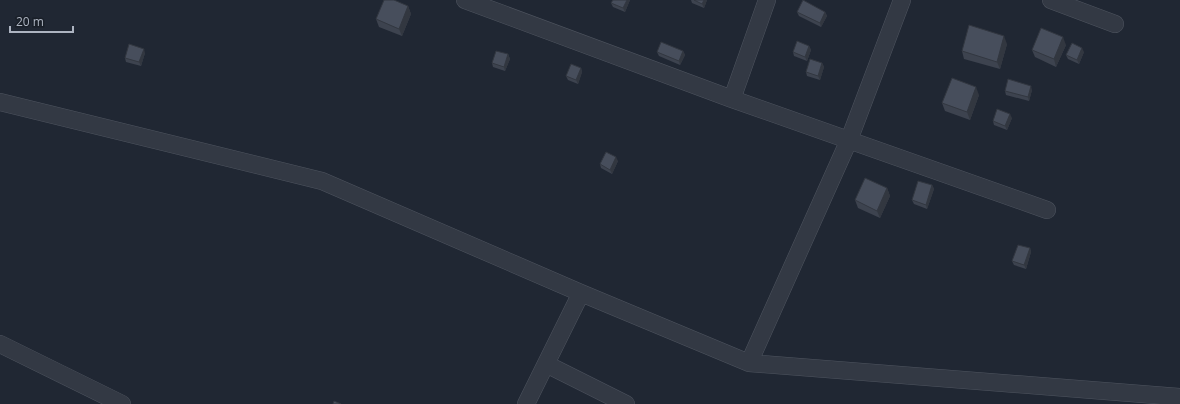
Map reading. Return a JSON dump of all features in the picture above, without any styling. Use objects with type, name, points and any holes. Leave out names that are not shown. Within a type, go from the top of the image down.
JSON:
[{"type":"street","points":[[465,0],[732,99],[1047,210]]},
{"type":"street","points":[[732,99],[768,0]]},
{"type":"street","points":[[749,363],[849,140],[902,0]]},
{"type":"street","points":[[1051,0],[1115,24]]},
{"type":"street","points":[[0,102],[322,181],[580,293],[749,363],[1180,397]]},
{"type":"street","points":[[526,404],[580,293]]},
{"type":"street","points":[[0,344],[122,404]]},
{"type":"street","points":[[546,364],[626,404]]},
{"type":"building","points":[[384,0],[394,0],[408,6],[399,29],[376,19]]},
{"type":"building","points":[[613,0],[627,0],[623,8],[611,3]]},
{"type":"building","points":[[694,0],[704,0],[702,4]]},
{"type":"building","points":[[803,0],[825,12],[820,23],[797,12]]},
{"type":"building","points":[[969,25],[1004,36],[997,62],[962,51]]},
{"type":"building","points":[[1041,28],[1063,37],[1054,59],[1032,50]]},
{"type":"building","points":[[797,41],[809,46],[805,57],[793,52]]},
{"type":"building","points":[[661,42],[683,51],[679,61],[657,52]]},
{"type":"building","points":[[1072,43],[1082,48],[1077,60],[1066,55]]},
{"type":"building","points":[[129,44],[144,49],[139,62],[125,58]]},
{"type":"building","points":[[496,51],[508,54],[504,67],[492,63]]},
{"type":"building","points":[[810,59],[822,63],[818,76],[806,72]]},
{"type":"building","points":[[571,64],[581,68],[576,80],[566,76]]},
{"type":"building","points":[[952,78],[976,87],[967,112],[942,103]]},
{"type":"building","points":[[1008,79],[1031,86],[1028,97],[1005,91]]},
{"type":"building","points":[[997,109],[1010,114],[1005,126],[993,121]]},
{"type":"building","points":[[606,152],[616,157],[610,170],[600,164]]},
{"type":"building","points":[[865,178],[887,188],[877,211],[855,200]]},
{"type":"building","points":[[918,181],[932,185],[926,205],[912,200]]},
{"type":"building","points":[[1018,245],[1030,248],[1024,265],[1012,261]]},
{"type":"building","points":[[334,401],[341,404],[333,404]]}]
